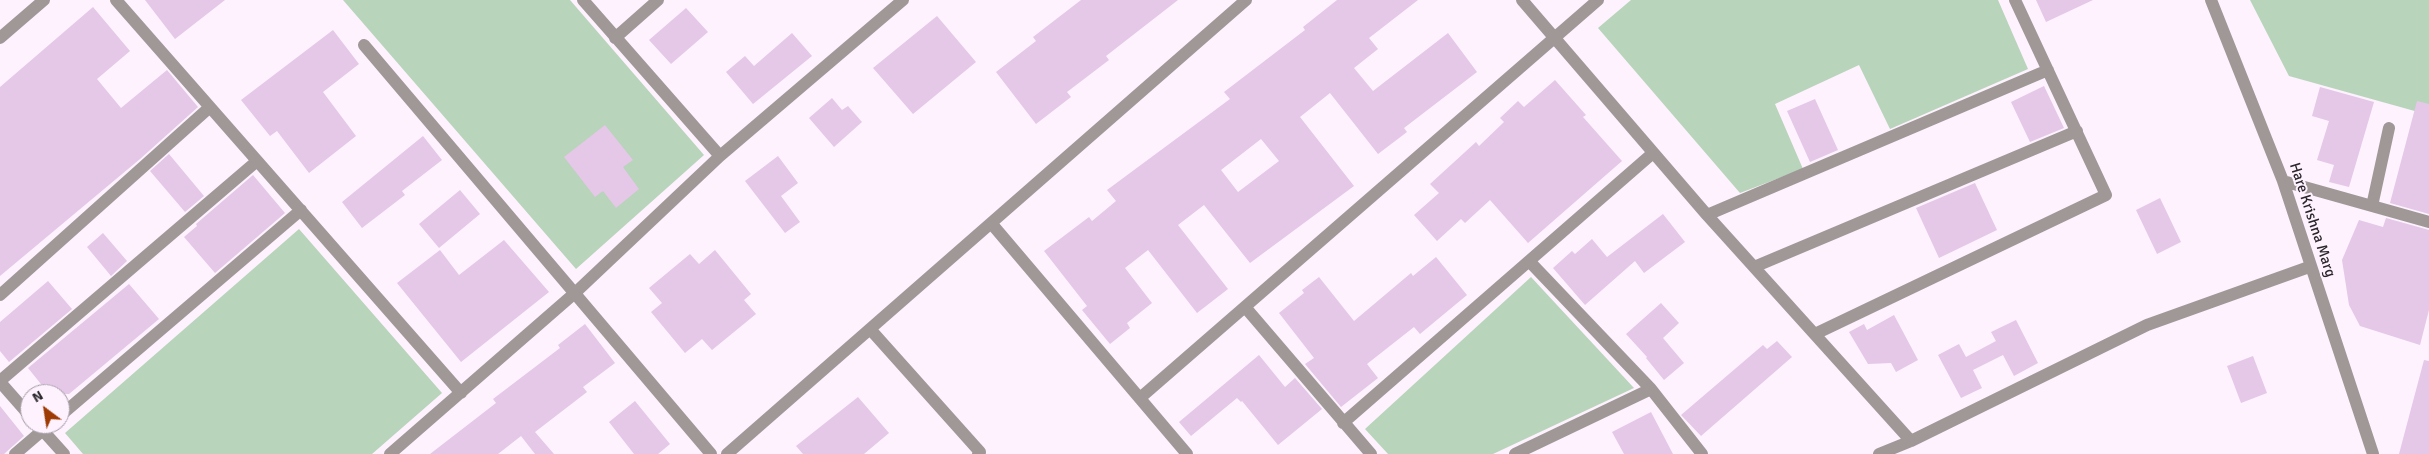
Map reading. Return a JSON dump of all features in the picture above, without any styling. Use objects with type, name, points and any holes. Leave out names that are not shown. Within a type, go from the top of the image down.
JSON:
[{"type":"street","points":[[0,38],[44,0]]},
{"type":"street","points":[[116,0],[461,393]]},
{"type":"street","points":[[584,0],[615,38],[720,156]]},
{"type":"street","points":[[615,38],[658,0]]},
{"type":"street","points":[[390,454],[576,292],[720,156],[902,0]]},
{"type":"street","points":[[728,454],[1246,0]]},
{"type":"street","points":[[1522,0],[1707,215],[1911,441]]},
{"type":"street","points":[[1140,398],[1598,0]]},
{"type":"street","points":[[1814,334],[2106,195],[2016,0]]},
{"type":"street","name":"Hare Krishna Marg","points":[[2211,0],[2283,181],[2309,266],[2373,454]]},
{"type":"street","points":[[364,45],[576,292],[711,454]]},
{"type":"street","points":[[1707,215],[2048,70]]},
{"type":"street","points":[[0,295],[210,107]]},
{"type":"street","points":[[2372,206],[2389,128]]},
{"type":"street","points":[[1754,267],[2077,131]]},
{"type":"street","points":[[1343,423],[1653,153]]},
{"type":"street","points":[[20,405],[0,382],[257,161]]},
{"type":"street","points":[[2283,181],[2429,222]]},
{"type":"street","points":[[70,407],[301,210]]},
{"type":"street","points":[[991,223],[1187,454]]},
{"type":"street","points":[[1529,261],[1651,389],[1702,454]]},
{"type":"street","points":[[1879,454],[1911,441],[2147,325],[2309,266]]},
{"type":"street","points":[[1245,307],[1371,454]]},
{"type":"street","points":[[870,329],[979,453]]},
{"type":"street","points":[[1515,454],[1651,389]]},
{"type":"street","points":[[15,454],[35,434]]},
{"type":"street","points":[[49,434],[64,454]]},
{"type":"green space","points":[[343,0],[570,0],[704,155],[576,269]]},
{"type":"green space","points":[[1631,0],[1998,0],[2028,69],[1890,129],[1859,65],[1775,104],[1803,169],[1740,193],[1598,28]]},
{"type":"green space","points":[[2250,0],[2429,0],[2429,115],[2289,76]]},
{"type":"green space","points":[[299,229],[442,393],[372,454],[83,454],[66,434],[70,434],[70,429]]},
{"type":"green space","points":[[1531,277],[1634,388],[1493,454],[1388,454],[1365,429]]},
{"type":"building","points":[[145,0],[225,0],[175,39]]},
{"type":"building","points":[[1081,0],[1178,0],[1106,56],[1109,60],[1067,92],[1071,97],[1036,124],[996,72],[1036,41],[1033,37]]},
{"type":"building","points":[[1337,0],[1418,0],[1369,38],[1378,49],[1354,68],[1373,91],[1448,33],[1477,72],[1404,128],[1407,132],[1378,154],[1330,93],[1300,117],[1354,186],[1250,263],[1204,205],[1178,225],[1228,289],[1197,313],[1148,250],[1125,268],[1152,303],[1127,323],[1130,328],[1110,344],[1082,310],[1087,306],[1044,251],[1089,217],[1092,221],[1116,201],[1107,190],[1230,99],[1224,92],[1305,30],[1303,27]],"holes":[[[1261,139],[1279,161],[1238,192],[1221,170]]]},
{"type":"building","points":[[2036,0],[2093,0],[2046,22]]},
{"type":"building","points":[[93,7],[130,51],[97,79],[121,108],[167,70],[198,107],[140,159],[0,276],[0,87]]},
{"type":"building","points":[[686,8],[708,32],[671,64],[649,40]]},
{"type":"building","points":[[937,16],[976,62],[913,114],[873,68]]},
{"type":"building","points":[[333,30],[359,64],[323,92],[356,136],[309,173],[277,131],[270,136],[241,100]]},
{"type":"building","points":[[792,33],[812,56],[753,104],[726,72],[745,56],[754,66]]},
{"type":"building","points":[[1555,80],[1586,115],[1583,117],[1622,161],[1528,243],[1490,200],[1465,223],[1461,219],[1437,241],[1414,215],[1439,193],[1430,184],[1476,142],[1479,146],[1504,122],[1500,118],[1518,101],[1524,107]]},
{"type":"building","points":[[2044,86],[2064,128],[2030,142],[2011,102]]},
{"type":"building","points":[[2320,87],[2374,102],[2349,187],[2329,182],[2334,165],[2317,160],[2329,121],[2312,116]]},
{"type":"building","points":[[832,98],[842,110],[848,106],[862,122],[834,147],[809,118]]},
{"type":"building","points":[[1815,99],[1838,150],[1810,162],[1787,111]]},
{"type":"building","points":[[2417,101],[2429,104],[2429,214],[2390,203]]},
{"type":"building","points":[[605,125],[633,160],[623,167],[639,189],[616,208],[603,191],[595,197],[564,157]]},
{"type":"building","points":[[423,136],[442,160],[402,191],[405,195],[362,228],[342,202]]},
{"type":"building","points":[[169,154],[204,196],[185,212],[150,171]]},
{"type":"building","points":[[778,156],[798,183],[781,196],[800,222],[785,233],[745,181]]},
{"type":"building","points":[[253,175],[285,213],[215,273],[184,237],[197,226],[196,224]]},
{"type":"building","points":[[1975,183],[1997,230],[1939,258],[1916,208]]},
{"type":"building","points":[[460,190],[480,214],[439,248],[419,224]]},
{"type":"building","points":[[2160,198],[2181,242],[2157,254],[2136,210]]},
{"type":"building","points":[[1663,214],[1685,242],[1644,273],[1635,261],[1585,305],[1553,268],[1572,251],[1575,254],[1592,239],[1607,257]]},
{"type":"building","points":[[2386,218],[2429,230],[2429,310],[2420,345],[2360,326],[2349,305],[2342,260],[2359,220],[2383,227]]},
{"type":"building","points":[[103,233],[127,261],[111,276],[87,247]]},
{"type":"building","points":[[504,240],[549,292],[461,362],[397,283],[440,250],[459,275]]},
{"type":"building","points":[[715,250],[751,294],[744,300],[756,314],[712,350],[702,339],[685,353],[651,312],[662,303],[649,288],[690,254],[699,264]]},
{"type":"building","points":[[1436,257],[1467,295],[1420,334],[1414,327],[1367,364],[1378,378],[1341,407],[1305,364],[1314,358],[1279,313],[1304,293],[1302,290],[1319,277],[1354,321],[1411,273],[1413,276]]},
{"type":"building","points":[[48,281],[72,309],[9,362],[0,351],[0,322]]},
{"type":"building","points":[[129,284],[159,319],[70,393],[70,384],[41,384],[28,368]]},
{"type":"building","points":[[1661,303],[1679,323],[1663,338],[1684,363],[1664,380],[1647,357],[1626,334]]},
{"type":"building","points":[[1894,315],[1918,360],[1896,372],[1891,363],[1868,364],[1849,332],[1864,324],[1867,330]]},
{"type":"building","points":[[2016,320],[2038,363],[2014,376],[2003,355],[1973,370],[1982,388],[1961,398],[1938,355],[1959,344],[1966,357],[1996,341],[1991,332]]},
{"type":"building","points":[[585,324],[615,363],[583,387],[587,392],[535,432],[554,454],[535,454],[521,436],[498,454],[430,454],[496,403],[493,399],[560,348],[558,345]]},
{"type":"building","points":[[1777,341],[1792,357],[1701,436],[1681,415],[1763,345],[1767,349]]},
{"type":"building","points":[[1259,355],[1285,387],[1295,378],[1322,409],[1278,445],[1242,401],[1237,398],[1191,436],[1179,422]]},
{"type":"building","points":[[2253,356],[2267,393],[2241,403],[2227,366]]},
{"type":"building","points":[[2424,360],[2429,361],[2429,454],[2399,454]]},
{"type":"building","points":[[858,397],[889,433],[864,454],[803,454],[796,446]]},
{"type":"building","points":[[635,401],[670,444],[658,454],[634,454],[609,422]]},
{"type":"building","points":[[0,406],[20,431],[20,434],[24,436],[4,454],[0,454]]},
{"type":"building","points":[[1651,412],[1673,454],[1624,454],[1612,432]]}]
